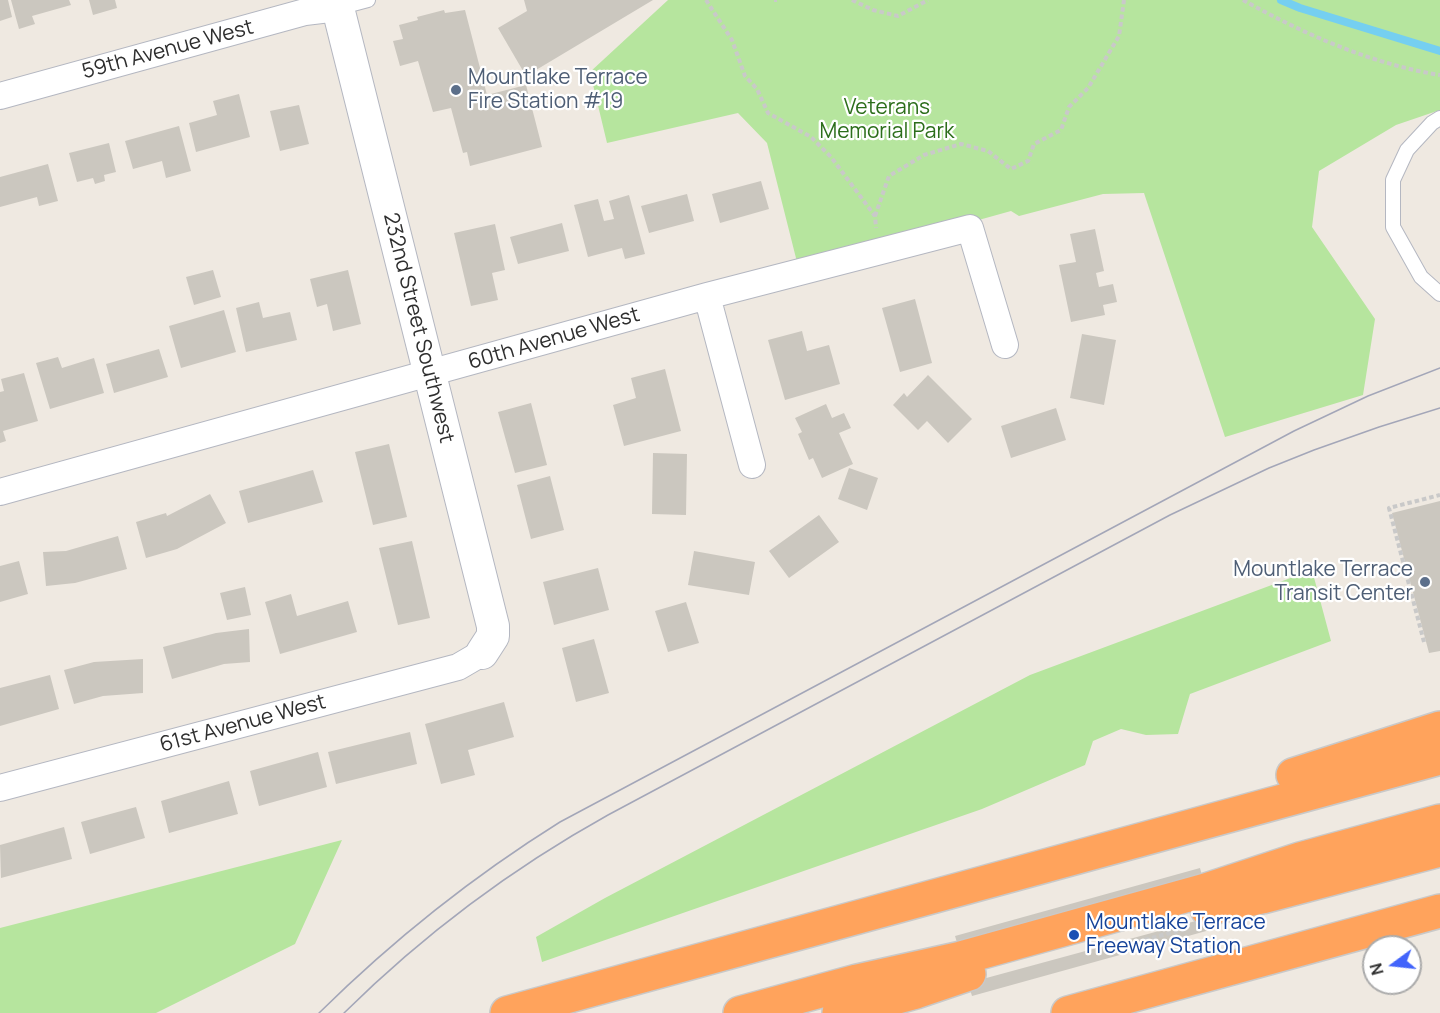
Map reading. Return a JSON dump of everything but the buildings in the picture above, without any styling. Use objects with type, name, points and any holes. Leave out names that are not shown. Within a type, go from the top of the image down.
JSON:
[{"type":"highway","points":[[835,923],[1440,728]]},
{"type":"highway","points":[[507,1013],[1440,758]]},
{"type":"highway","points":[[740,1013],[857,981],[961,958],[1206,890],[1300,859],[1440,821]]},
{"type":"highway","points":[[839,1013],[916,992],[966,974],[1440,850]]},
{"type":"highway","points":[[1068,1013],[1440,911]]},
{"type":"highway","points":[[1295,951],[1440,928]]},
{"type":"street","name":"59th Avenue West","points":[[0,96],[337,4]]},
{"type":"street","name":"232nd Street Southwest","points":[[337,4],[493,626],[493,636],[482,653]]},
{"type":"street","name":"60th Avenue West","points":[[0,492],[707,296],[970,228],[1005,345]]},
{"type":"street","points":[[707,296],[752,465]]},
{"type":"street","name":"61st Avenue West","points":[[0,789],[458,667],[482,653]]},
{"type":"lane","points":[[337,4],[368,0]]},
{"type":"lane","points":[[1440,118],[1432,123],[1407,150],[1393,180],[1394,226],[1421,278],[1440,294]]},
{"type":"path","points":[[706,0],[732,40],[745,76],[757,89],[768,113],[811,136],[831,157],[875,216]]},
{"type":"path","points":[[852,0],[898,16],[928,0]]},
{"type":"path","points":[[881,252],[875,216],[889,176],[924,155],[962,144],[988,152],[1011,169],[1028,161],[1034,144],[1061,130],[1069,107],[1088,88],[1119,36],[1124,0]]},
{"type":"path","points":[[1243,0],[1298,27],[1382,62],[1440,75]]},
{"type":"path","points":[[1424,642],[1389,508],[1439,496]]},
{"type":"path","points":[[1179,931],[1154,938],[1192,927]]},
{"type":"green space","name":"Veterans Memorial Park","points":[[668,0],[1440,0],[1440,110],[1396,125],[1319,171],[1312,227],[1375,319],[1363,395],[1225,437],[1144,193],[1103,194],[1019,216],[1011,211],[799,270],[767,143],[738,113],[607,143],[590,72]]},
{"type":"green space","points":[[1312,570],[1331,641],[1190,694],[1178,734],[1146,735],[1121,729],[1093,741],[1085,765],[982,809],[542,962],[536,937],[605,898],[1030,675]]},
{"type":"green space","points":[[342,840],[295,944],[156,1013],[0,1013],[0,928]]},
{"type":"waterway","points":[[1281,0],[1300,8],[1440,51]]},
{"type":"tram line","points":[[319,1013],[376,960],[434,911],[527,843],[560,822],[1294,431],[1368,396],[1440,368]]},
{"type":"tram line","points":[[344,1013],[405,956],[469,905],[536,858],[608,815],[1170,515],[1269,468],[1314,450],[1440,408]]},
{"type":"place","name":"Mountlake Terrace Fire Station #19","points":[[456,90]]},
{"type":"place","name":"Mountlake Terrace Transit Center","points":[[1425,582]]},
{"type":"place","name":"Mountlake Terrace Freeway Station","points":[[1074,935]]}]
